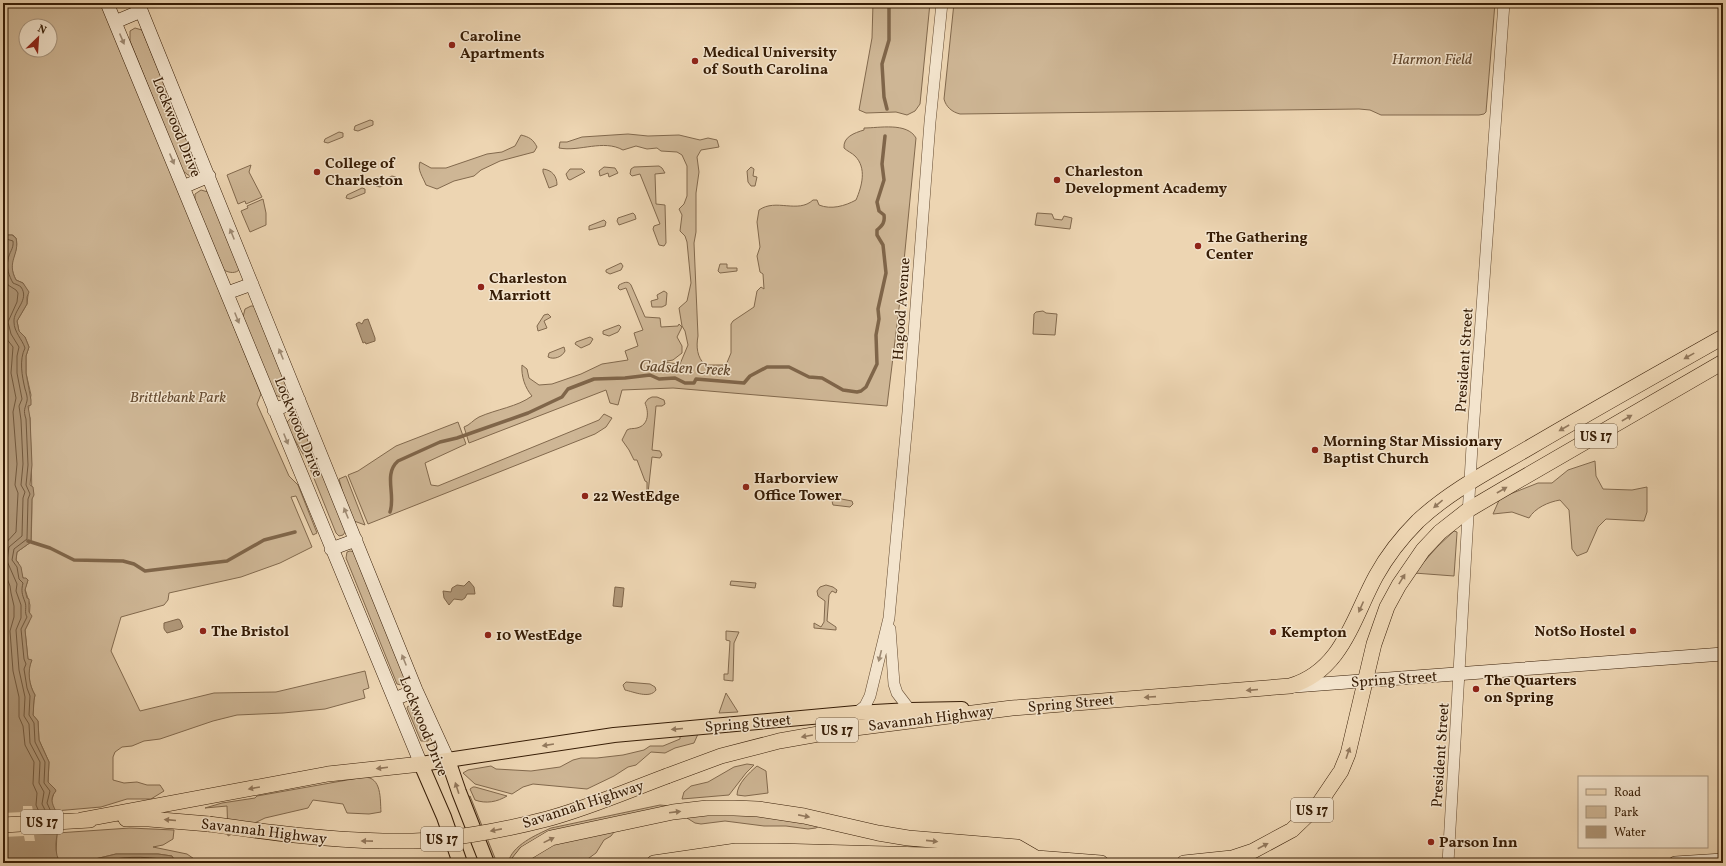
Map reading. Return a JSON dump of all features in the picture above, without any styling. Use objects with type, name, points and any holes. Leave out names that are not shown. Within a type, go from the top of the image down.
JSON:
[{"type":"highway","name":"US 17","points":[[1290,686],[1304,682],[1318,673],[1337,652],[1351,629],[1377,574],[1395,547],[1419,521],[1444,499],[1470,482],[1723,337]]},
{"type":"highway","name":"US 17","points":[[1184,863],[1232,858],[1253,851],[1292,830],[1318,805],[1341,771],[1348,754],[1364,681],[1378,631],[1387,607],[1399,585],[1419,555],[1435,536],[1468,510],[1723,362]]},
{"type":"highway","name":"Spring Street","points":[[1012,708],[1290,686]]},
{"type":"highway","name":"Savannah Highway","points":[[3,825],[81,820],[149,819],[208,824],[281,834],[348,840],[409,841],[440,839],[498,830],[548,819],[599,802],[721,756],[779,741],[847,729],[1012,708]]},
{"type":"highway","points":[[81,820],[328,774],[421,764]]},
{"type":"highway","points":[[518,863],[526,853],[551,838],[673,812],[707,808],[758,809],[798,815],[878,833],[908,838],[1017,847],[1036,858]]},
{"type":"highway","points":[[654,863],[736,851],[1036,858],[1101,863]]},
{"type":"main road","name":"Lockwood Drive","points":[[107,3],[331,549],[444,817],[460,863]]},
{"type":"main road","name":"Lockwood Drive","points":[[140,7],[416,690],[448,760],[458,792],[487,863]]},
{"type":"main road","points":[[115,22],[140,7]]},
{"type":"main road","points":[[183,187],[209,176]]},
{"type":"main road","points":[[227,293],[252,284]]},
{"type":"main road","points":[[274,410],[299,400]]},
{"type":"main road","points":[[331,549],[356,540]]},
{"type":"main road","name":"Spring Street","points":[[1290,686],[1723,654]]},
{"type":"main road","points":[[394,698],[416,690]]},
{"type":"main road","name":"Spring Street","points":[[421,764],[614,735],[856,713],[910,710],[1012,708]]},
{"type":"main road","points":[[1675,863],[1723,860]]},
{"type":"street","name":"Hagood Avenue","points":[[856,713],[865,706],[870,696],[889,618],[930,122],[942,3]]},
{"type":"street","name":"President Street","points":[[1448,863],[1460,673],[1468,510],[1504,3]]},
{"type":"street","name":"Hagood Avenue","points":[[889,618],[894,684],[897,693],[910,710]]},
{"type":"green space","name":"Brittlebank Park","points":[[3,3],[103,3],[261,394],[257,404],[289,476],[298,485],[317,533],[313,535],[296,496],[291,497],[312,547],[280,563],[241,577],[169,593],[168,600],[164,605],[121,617],[111,651],[140,711],[214,693],[276,692],[365,671],[369,688],[363,690],[365,698],[325,709],[237,715],[213,721],[160,739],[144,741],[132,746],[122,747],[115,752],[113,757],[113,780],[124,783],[137,782],[147,785],[160,785],[164,791],[151,799],[127,799],[101,807],[55,811],[51,803],[55,789],[48,782],[49,762],[39,740],[38,721],[33,715],[35,695],[29,678],[31,661],[28,660],[25,630],[29,622],[30,605],[25,589],[28,580],[23,578],[16,560],[17,552],[31,542],[32,511],[30,418],[28,412],[31,395],[26,373],[26,356],[29,347],[25,337],[19,331],[17,321],[27,304],[28,295],[23,283],[16,280],[13,273],[12,262],[17,244],[16,238],[13,235],[5,235]]},
{"type":"green space","points":[[873,3],[930,3],[920,104],[915,111],[907,115],[896,112],[866,113],[859,110],[872,38]]},
{"type":"green space","name":"Harmon Field","points":[[954,3],[1495,3],[1486,112],[1479,115],[1381,115],[1370,110],[1359,109],[960,114],[950,109],[944,99]]},
{"type":"green space","points":[[135,28],[142,30],[198,167],[193,176],[188,175],[182,170],[130,41],[130,31]]},
{"type":"green space","points":[[370,120],[373,121],[373,125],[358,131],[354,130],[355,126]]},
{"type":"green space","points":[[864,128],[900,128],[912,133],[916,138],[901,292],[887,406],[673,388],[622,390],[618,405],[610,403],[606,390],[469,443],[464,427],[479,417],[520,403],[532,396],[524,382],[522,365],[527,369],[529,378],[539,385],[552,384],[581,374],[602,364],[628,360],[625,351],[638,346],[634,333],[643,330],[626,288],[620,290],[618,288],[622,283],[630,283],[645,317],[660,318],[661,327],[678,326],[679,324],[682,327],[677,337],[682,346],[682,353],[673,360],[662,362],[680,364],[688,345],[685,331],[682,326],[679,308],[687,301],[691,283],[687,242],[685,236],[680,231],[682,215],[679,209],[684,204],[687,196],[687,166],[682,155],[677,152],[661,151],[657,148],[647,149],[636,146],[623,150],[608,146],[567,149],[559,148],[560,142],[567,142],[582,137],[628,134],[648,136],[679,135],[700,140],[708,138],[717,140],[719,147],[701,150],[697,157],[699,172],[696,193],[696,232],[694,243],[698,336],[697,348],[700,359],[705,365],[726,365],[731,353],[731,324],[733,321],[754,307],[757,291],[761,287],[764,289],[763,274],[760,272],[757,256],[760,247],[757,222],[759,210],[772,205],[801,206],[813,200],[817,200],[819,205],[828,207],[843,206],[856,200],[862,177],[861,166],[855,156],[844,148],[844,144],[847,138],[864,130]]},
{"type":"green space","points":[[339,132],[343,133],[343,137],[328,143],[324,142],[325,139]]},
{"type":"green space","points":[[521,135],[534,142],[537,147],[534,152],[500,161],[481,170],[474,176],[454,181],[437,189],[426,185],[419,168],[420,162],[431,168],[446,168],[487,154],[502,152],[515,146]]},
{"type":"green space","points":[[251,165],[249,172],[262,197],[246,204],[245,201],[238,204],[227,175]]},
{"type":"green space","points":[[659,166],[665,173],[655,174],[656,204],[665,205],[666,243],[664,246],[659,245],[653,229],[654,226],[660,224],[640,174],[632,176],[630,174],[631,169],[634,167]]},
{"type":"green space","points":[[604,167],[615,168],[618,173],[609,177],[608,173],[600,176],[599,171]]},
{"type":"green space","points":[[751,167],[754,169],[753,176],[757,177],[755,186],[751,186],[748,182],[747,171]]},
{"type":"green space","points":[[543,169],[553,174],[557,185],[549,188]]},
{"type":"green space","points":[[570,169],[582,169],[585,172],[570,180],[566,174]]},
{"type":"green space","points":[[392,176],[396,177],[395,180],[380,187],[376,186],[377,182]]},
{"type":"green space","points":[[362,188],[365,189],[365,193],[350,199],[346,198],[347,195]]},
{"type":"green space","points":[[201,190],[208,192],[240,269],[237,272],[224,270],[195,201],[195,194]]},
{"type":"green space","points":[[263,199],[266,213],[266,225],[250,232],[241,211],[248,208],[247,206]]},
{"type":"green space","points":[[633,213],[636,219],[619,225],[617,221],[618,218]]},
{"type":"green space","points":[[1037,213],[1052,214],[1054,219],[1062,220],[1064,216],[1072,218],[1070,229],[1035,225]]},
{"type":"green space","points":[[604,220],[606,222],[605,226],[589,230],[589,226]]},
{"type":"green space","points":[[621,263],[623,266],[621,270],[610,274],[606,272],[606,270]]},
{"type":"green space","points":[[720,264],[727,264],[727,268],[737,268],[737,271],[720,273],[718,271]]},
{"type":"green space","points":[[664,291],[667,293],[666,305],[662,307],[652,307],[651,301],[658,299],[657,295]]},
{"type":"green space","points":[[254,306],[288,390],[284,396],[280,397],[275,395],[243,317],[245,309]]},
{"type":"green space","points":[[1043,311],[1046,313],[1057,314],[1055,335],[1033,334],[1034,314],[1036,312]]},
{"type":"green space","points":[[548,314],[551,317],[544,321],[547,328],[538,331],[537,326],[544,315]]},
{"type":"green space","points":[[619,325],[621,327],[618,332],[609,336],[603,334],[603,331]]},
{"type":"green space","points":[[590,337],[593,339],[590,344],[581,348],[575,344],[576,342]]},
{"type":"green space","points":[[564,347],[565,351],[560,356],[555,358],[548,357],[549,353]]},
{"type":"green space","points":[[652,397],[657,397],[664,400],[665,404],[662,406],[656,406],[652,450],[660,451],[662,455],[660,458],[652,457],[647,502],[644,495],[647,489],[647,482],[645,481],[637,460],[634,460],[622,440],[627,430],[637,428],[644,424],[647,418],[645,403]]},
{"type":"green space","points":[[604,414],[612,418],[606,427],[595,434],[368,524],[348,475],[358,471],[396,446],[458,422],[466,444],[425,463],[431,485],[438,486],[599,420]]},
{"type":"green space","points":[[293,416],[300,418],[346,531],[343,535],[339,536],[336,533],[307,461],[289,430],[287,422]]},
{"type":"green space","points":[[1595,461],[1596,476],[1603,489],[1632,490],[1647,487],[1647,512],[1644,521],[1606,519],[1598,527],[1587,552],[1577,556],[1572,549],[1569,510],[1560,500],[1542,506],[1529,518],[1512,512],[1493,514],[1500,498],[1538,483],[1552,483],[1568,470]]},
{"type":"green space","points":[[346,476],[365,525],[354,521],[344,497],[339,479]]},
{"type":"green space","points":[[836,498],[852,501],[853,504],[850,507],[833,505],[832,501]]},
{"type":"green space","points":[[1454,531],[1457,533],[1454,576],[1414,573],[1438,546]]},
{"type":"green space","points":[[347,552],[355,552],[406,678],[401,685],[397,684],[346,558]]},
{"type":"green space","points":[[731,581],[756,583],[755,588],[730,585]]},
{"type":"green space","points":[[826,585],[837,590],[836,593],[832,591],[829,595],[827,621],[836,627],[836,630],[814,628],[814,623],[821,627],[824,622],[825,601],[818,596],[817,591],[820,587]]},
{"type":"green space","points":[[726,631],[739,632],[734,643],[733,681],[724,680],[724,674],[728,674],[730,641],[726,640]]},
{"type":"green space","points":[[626,682],[650,684],[655,687],[656,690],[650,694],[642,694],[625,690],[623,685]]},
{"type":"green space","points":[[726,693],[738,712],[719,713]]},
{"type":"green space","points":[[408,706],[411,707],[416,722],[427,731],[428,741],[421,741],[407,708]]},
{"type":"green space","points":[[698,734],[694,743],[675,748],[665,753],[651,752],[636,765],[628,767],[614,776],[587,789],[533,784],[523,787],[512,794],[475,784],[463,773],[468,770],[491,766],[496,769],[531,771],[560,767],[573,760],[581,758],[623,755],[644,750],[650,746],[663,746],[680,739],[680,736]]},
{"type":"green space","points":[[747,764],[754,765],[729,795],[682,799],[684,792],[691,786],[708,782],[734,767]]},
{"type":"green space","points":[[757,766],[766,771],[768,793],[745,796],[737,795],[741,783]]},
{"type":"green space","points":[[364,777],[370,778],[377,785],[380,795],[381,812],[369,814],[347,813],[343,804],[313,800],[308,808],[265,818],[228,836],[227,806],[205,808],[222,803],[255,798],[257,796]]},
{"type":"green space","points":[[473,787],[507,796],[491,802],[475,800],[470,789]]},
{"type":"green space","points":[[470,796],[497,863],[494,863],[468,797]]},
{"type":"green space","points":[[660,805],[670,806],[519,851],[508,863],[514,851],[525,841],[551,828]]},
{"type":"green space","points":[[697,814],[763,815],[819,826],[808,829],[786,826],[764,826],[725,821],[701,824],[695,823],[687,818]]},
{"type":"green space","points":[[618,827],[611,836],[604,840],[596,853],[582,863],[532,863],[527,861],[550,845]]},
{"type":"green space","points":[[130,828],[174,830],[173,839],[163,845],[153,847],[187,854],[200,863],[176,863],[172,856],[158,854],[116,854],[91,860],[58,861],[56,854],[57,833]]},
{"type":"water","points":[[3,207],[5,235],[12,235],[16,238],[17,244],[12,268],[13,273],[16,280],[23,283],[29,292],[27,304],[17,321],[19,331],[25,337],[29,347],[26,356],[26,373],[31,400],[31,405],[28,406],[32,465],[30,485],[33,487],[34,495],[32,499],[31,542],[17,552],[16,560],[21,567],[23,578],[28,580],[25,590],[27,598],[29,599],[29,612],[32,616],[25,630],[28,659],[32,660],[29,673],[31,687],[35,695],[33,715],[38,721],[39,740],[49,762],[48,782],[56,791],[53,795],[52,802],[58,816],[56,845],[57,855],[59,861],[91,860],[116,854],[158,854],[172,856],[176,863],[3,863]]},
{"type":"water","points":[[368,319],[375,341],[366,344],[365,342],[363,343],[356,324],[359,322],[362,324],[364,320]]},
{"type":"water","points":[[469,581],[474,587],[475,594],[467,594],[462,600],[454,599],[449,605],[444,598],[443,591],[451,592],[452,588],[457,585],[464,586]]},
{"type":"water","points":[[615,587],[624,588],[622,607],[613,606]]},
{"type":"water","points":[[178,619],[183,627],[167,633],[164,628],[164,623]]},
{"type":"pier","points":[[23,806],[32,806],[33,811],[57,810],[61,820],[59,833],[34,835],[35,841],[25,841],[24,836],[3,837],[3,813],[23,812]]},
{"type":"waterway","name":"Gadsden Creek","points":[[887,109],[884,97],[882,64],[889,40],[889,3]]},
{"type":"waterway","name":"Gadsden Creek","points":[[390,512],[392,499],[390,478],[391,472],[398,461],[440,442],[457,438],[528,413],[562,397],[568,389],[594,379],[625,378],[650,375],[659,379],[675,378],[685,383],[694,383],[696,379],[744,383],[750,376],[767,367],[789,367],[809,377],[822,378],[843,390],[857,392],[861,391],[866,387],[877,364],[876,335],[879,319],[878,309],[886,273],[883,245],[877,235],[877,230],[884,222],[884,215],[879,211],[877,202],[884,180],[882,164],[885,136]]},
{"type":"waterway","name":"Gadsden Creek","points":[[28,541],[50,548],[74,560],[123,561],[134,564],[145,571],[227,561],[264,540],[295,532]]},
{"type":"place","name":"Caroline Apartments","points":[[452,45]]},
{"type":"place","name":"Medical University of South Carolina","points":[[695,61]]},
{"type":"place","name":"College of Charleston","points":[[317,172]]},
{"type":"place","name":"Charleston Development Academy","points":[[1057,180]]},
{"type":"place","name":"The Gathering Center","points":[[1198,246]]},
{"type":"place","name":"Charleston Marriott","points":[[481,287]]},
{"type":"place","name":"Morning Star Missionary Baptist Church","points":[[1315,450]]},
{"type":"place","name":"Harborview Office Tower","points":[[746,487]]},
{"type":"place","name":"22 WestEdge","points":[[585,496]]},
{"type":"place","name":"The Bristol","points":[[203,631]]},
{"type":"place","name":"NotSo Hostel","points":[[1633,631]]},
{"type":"place","name":"Kempton","points":[[1273,632]]},
{"type":"place","name":"10 WestEdge","points":[[488,635]]},
{"type":"place","name":"The Quarters on Spring","points":[[1476,689]]},
{"type":"place","name":"Parson Inn","points":[[1431,842]]}]
